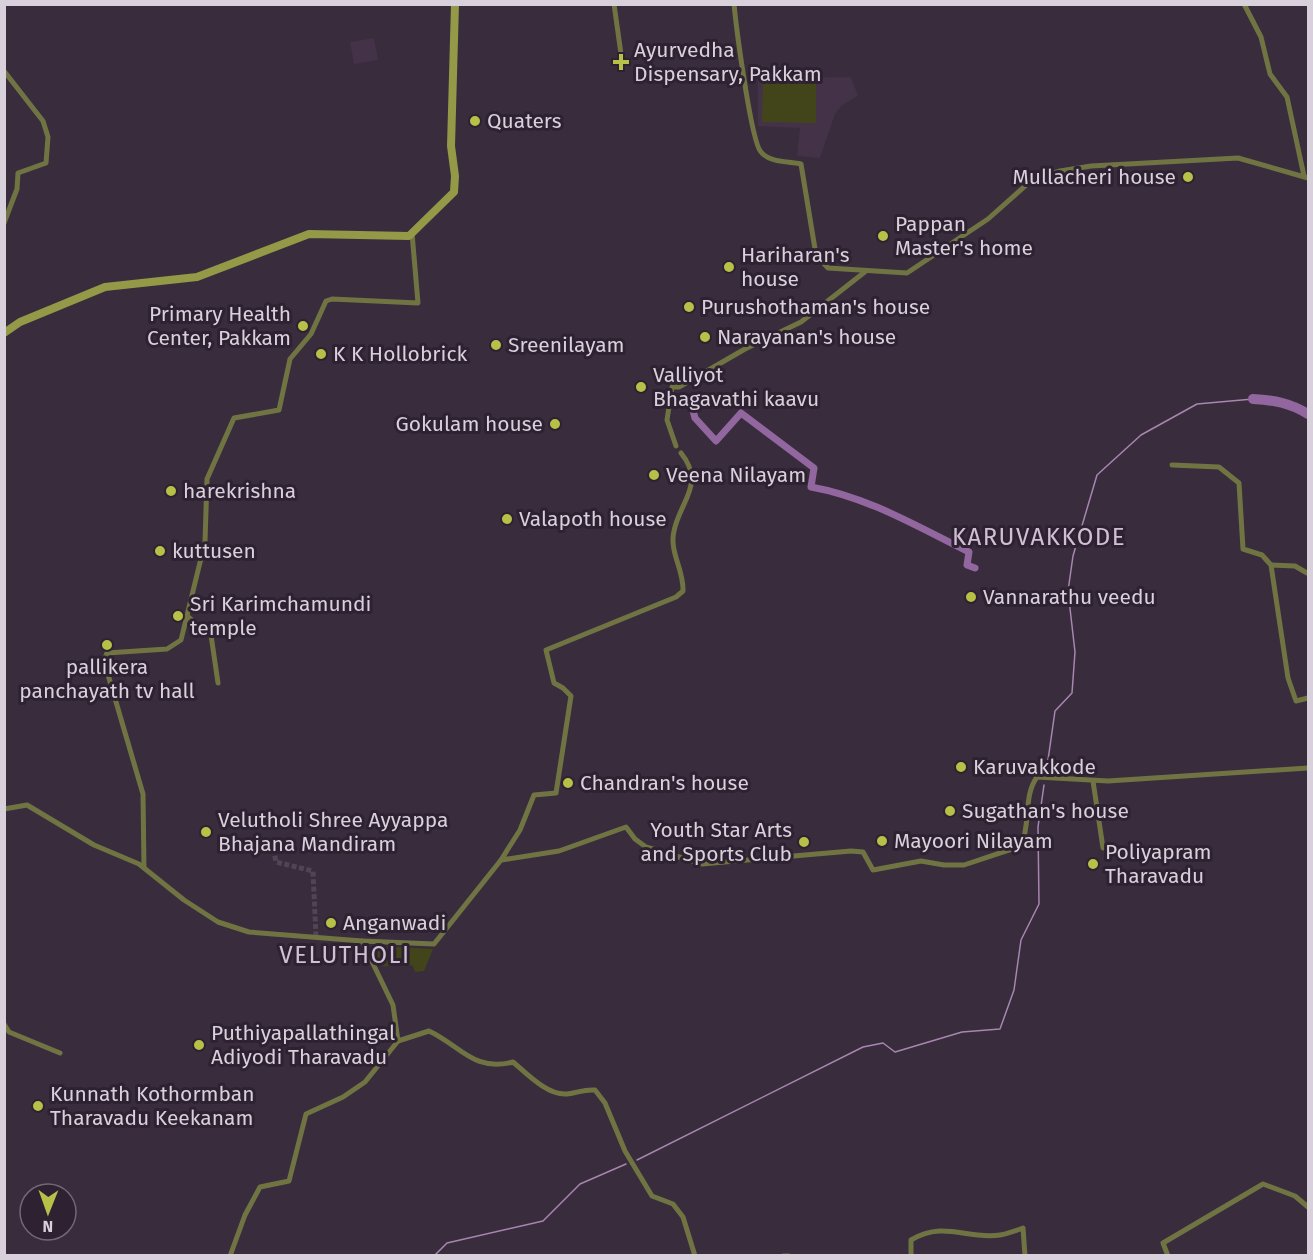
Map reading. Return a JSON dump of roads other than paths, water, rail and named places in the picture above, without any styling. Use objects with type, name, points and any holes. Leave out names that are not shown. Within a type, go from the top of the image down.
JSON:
[{"type":"main road","points":[[4,333],[20,322],[105,287],[197,277],[309,234],[393,237],[412,233],[454,192],[455,176],[451,146],[454,4]]},
{"type":"street","points":[[614,4],[621,54]]},
{"type":"street","points":[[734,4],[752,130],[760,152],[773,160],[801,164],[816,255],[828,268],[907,273],[988,219],[1033,179],[1060,171],[1091,166],[1238,158],[1306,177],[1287,98],[1270,74],[1261,37],[1244,4]]},
{"type":"street","points":[[4,71],[43,121],[48,137],[46,163],[18,173],[18,189],[4,223]]},
{"type":"street","points":[[144,868],[143,794],[104,661],[107,653],[166,649],[181,640],[205,542],[207,479],[234,418],[279,410],[290,359],[311,334],[326,301],[332,299],[418,303],[412,233]]},
{"type":"street","points":[[676,446],[667,420],[672,387],[679,387],[745,349],[801,322],[867,270]]},
{"type":"street","points":[[4,809],[27,806],[94,845],[144,868],[184,900],[218,922],[249,932],[434,944],[501,860],[520,830],[534,795],[556,793],[571,696],[563,687],[554,683],[546,650],[676,597],[683,591],[683,580],[674,553],[674,531],[692,489],[691,470],[681,453]]},
{"type":"street","points":[[1172,465],[1219,467],[1239,483],[1243,549],[1262,555],[1271,565],[1288,678],[1296,701],[1308,699]]},
{"type":"street","points":[[1271,565],[1295,566],[1307,573]]},
{"type":"street","points":[[187,616],[211,635],[218,683]]},
{"type":"street","points":[[501,860],[559,851],[626,827],[635,839],[646,847],[702,864],[851,851],[862,852],[873,870],[921,861],[944,866],[964,865],[991,858],[1021,846],[1026,837],[1032,785],[1037,777],[1093,781],[1308,768]]},
{"type":"street","points":[[1093,781],[1103,848]]},
{"type":"street","points":[[362,941],[393,1005],[398,1041]]},
{"type":"street","points":[[4,1024],[9,1032],[60,1053]]},
{"type":"street","points":[[230,1256],[245,1215],[260,1187],[289,1181],[306,1114],[343,1097],[365,1082],[398,1041],[429,1031],[472,1059],[488,1065],[513,1062],[550,1091],[566,1094],[582,1089],[595,1090],[605,1103],[625,1150],[652,1196],[673,1204],[683,1217],[695,1256]]},
{"type":"street","points":[[1168,1256],[1163,1244],[1263,1184],[1295,1196],[1308,1207]]},
{"type":"street","points":[[911,1256],[911,1240],[924,1232],[943,1229],[998,1236],[1023,1228],[1025,1256]]},
{"type":"street","points":[[783,1256],[789,1256]]},
{"type":"waterway","points":[[690,399],[695,418],[716,441],[741,413],[814,468],[811,487],[873,505],[912,523],[969,552],[967,565],[975,568]]},
{"type":"waterway","points":[[1046,774],[1055,711],[1072,693],[1075,652],[1068,591],[1073,556],[1097,475],[1141,435],[1197,404],[1253,399]]},
{"type":"waterway","points":[[1253,399],[1282,403],[1308,414]]},
{"type":"waterway","points":[[637,1160],[863,1047],[883,1043],[895,1052],[962,1032],[1000,1029],[1014,990],[1021,940],[1039,904],[1038,827],[1044,785]]},
{"type":"waterway","points":[[434,1256],[447,1243],[543,1221],[580,1184],[626,1164]]},
{"type":"tunnel","points":[[272,841],[276,862],[313,871],[316,937]]},
{"type":"place","name":"Ayurvedha Dispensary, Pakkam","points":[[621,62]]},
{"type":"place","name":"Quaters","points":[[475,121]]},
{"type":"place","name":"Mullacheri house","points":[[1188,177]]},
{"type":"place","name":"Pappan Master's home","points":[[883,236]]},
{"type":"place","name":"Hariharan's house","points":[[729,267]]},
{"type":"place","name":"Purushothaman's house","points":[[689,307]]},
{"type":"place","name":"Primary Health Center, Pakkam","points":[[303,326]]},
{"type":"place","name":"Narayanan's house","points":[[705,337]]},
{"type":"place","name":"Sreenilayam","points":[[496,345]]},
{"type":"place","name":"K K Hollobrick","points":[[321,354]]},
{"type":"place","name":"Valliyot Bhagavathi kaavu","points":[[641,387]]},
{"type":"place","name":"Gokulam house","points":[[555,424]]},
{"type":"place","name":"Veena Nilayam","points":[[654,475]]},
{"type":"place","name":"harekrishna","points":[[171,491]]},
{"type":"place","name":"Valapoth house","points":[[507,519]]},
{"type":"place","name":"kuttusen","points":[[160,551]]},
{"type":"place","name":"Vannarathu veedu","points":[[971,597]]},
{"type":"place","name":"Sri Karimchamundi temple","points":[[178,616]]},
{"type":"place","name":"pallikera panchayath tv hall","points":[[107,645]]},
{"type":"place","name":"Karuvakkode","points":[[961,767]]},
{"type":"place","name":"Chandran's house","points":[[568,783]]},
{"type":"place","name":"Sugathan's house","points":[[950,811]]},
{"type":"place","name":"Velutholi Shree Ayyappa Bhajana Mandiram","points":[[206,832]]},
{"type":"place","name":"Mayoori Nilayam","points":[[882,841]]},
{"type":"place","name":"Youth Star Arts and Sports Club","points":[[804,842]]},
{"type":"place","name":"Poliyapram Tharavadu","points":[[1093,864]]},
{"type":"place","name":"Anganwadi","points":[[331,923]]},
{"type":"place","name":"Puthiyapallathingal Adiyodi Tharavadu","points":[[199,1045]]},
{"type":"place","name":"Kunnath Kothormban Tharavadu Keekanam","points":[[38,1106]]},
{"type":"district","name":"KARUVAKKODE","points":[[1039,537]]},
{"type":"district","name":"VELUTHOLI","points":[[345,955]]}]
